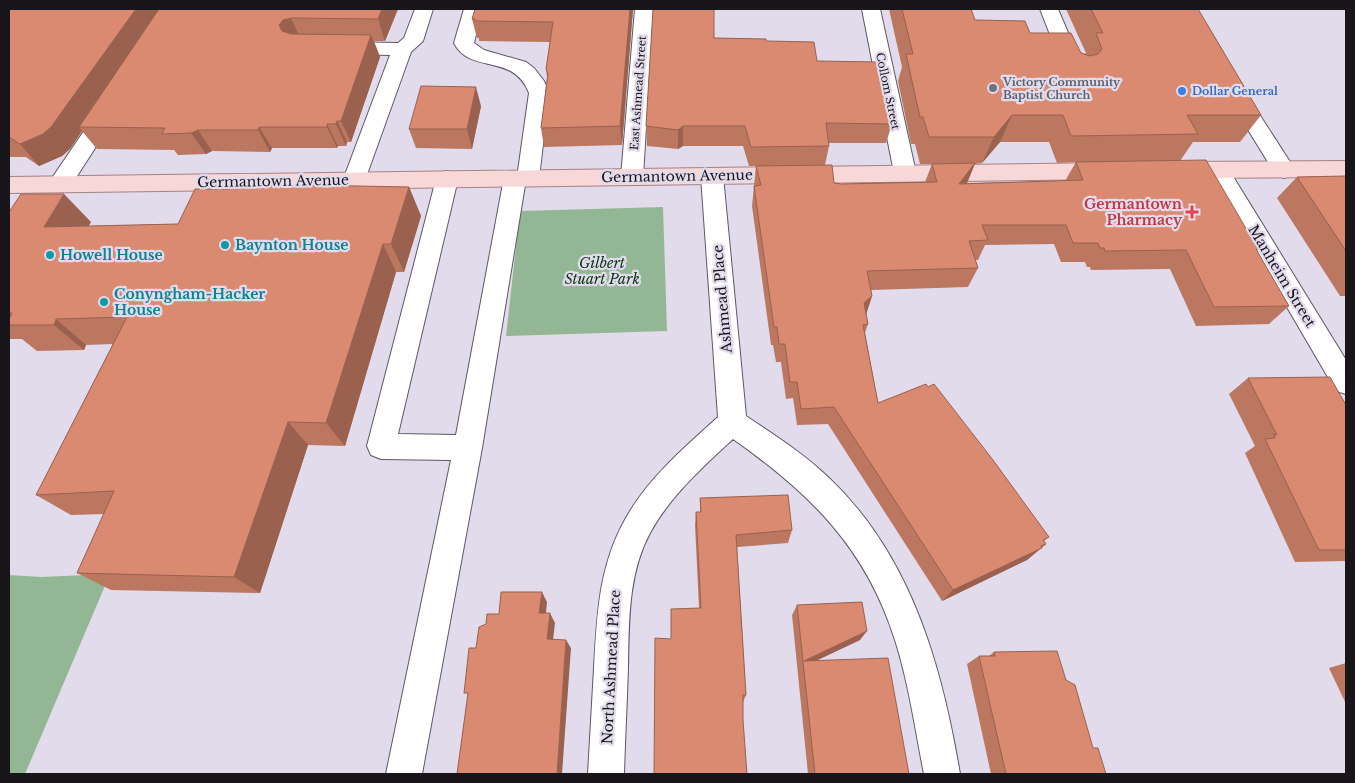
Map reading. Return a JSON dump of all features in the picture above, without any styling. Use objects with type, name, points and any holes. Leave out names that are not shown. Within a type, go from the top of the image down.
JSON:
[{"type":"main road","name":"Germantown Avenue","points":[[9,184],[1346,169]]},
{"type":"street","points":[[354,180],[402,49],[413,40],[424,9]]},
{"type":"street","points":[[404,774],[539,93],[537,84],[530,74],[520,66],[467,49],[464,43],[473,9]]},
{"type":"street","name":"East Ashmead Street","points":[[632,177],[644,9]]},
{"type":"street","name":"Collom Street","points":[[871,9],[904,173]]},
{"type":"street","points":[[1049,9],[1076,75]]},
{"type":"street","points":[[319,48],[402,49]]},
{"type":"street","points":[[1223,73],[1284,170]]},
{"type":"street","points":[[60,184],[120,92]]},
{"type":"street","name":"Manheim Street","points":[[1218,170],[1346,383]]},
{"type":"street","name":"Ashmead Place","points":[[712,176],[732,422]]},
{"type":"street","points":[[447,179],[381,446],[468,448]]},
{"type":"street","points":[[732,422],[784,459],[817,487],[847,518],[871,555],[896,598],[912,641],[925,687],[942,774]]},
{"type":"street","name":"North Ashmead Place","points":[[606,774],[614,601],[616,578],[624,554],[634,530],[649,505],[672,478],[732,422]]},
{"type":"green space","name":"Gilbert Stuart Park","points":[[663,207],[667,331],[506,336],[520,211]]},
{"type":"green space","points":[[110,574],[25,774],[9,774],[9,575],[41,577]]},
{"type":"building","points":[[9,9],[136,9],[51,127],[43,134],[20,144],[9,137]]},
{"type":"building","points":[[159,9],[382,9],[378,19],[291,18],[283,20],[279,25],[282,31],[291,34],[371,35],[341,121],[337,121],[336,124],[327,124],[327,127],[259,127],[258,130],[198,130],[191,133],[162,134],[165,128],[79,127]]},
{"type":"building","points":[[475,9],[630,9],[620,126],[541,128],[548,74],[546,69],[553,22],[475,21],[475,19],[472,19]]},
{"type":"building","points":[[653,9],[714,9],[714,38],[814,42],[817,61],[879,62],[892,124],[826,123],[829,146],[751,147],[745,126],[683,126],[678,130],[646,126]]},
{"type":"building","points":[[902,9],[971,9],[975,20],[1025,21],[1030,33],[1071,33],[1081,53],[1090,56],[1098,54],[1102,49],[1096,33],[1103,33],[1091,9],[1198,9],[1261,115],[1187,115],[1198,134],[1071,136],[1063,115],[1012,115],[994,137],[929,137],[923,117],[920,117],[906,54],[913,54]]},
{"type":"building","points":[[421,86],[476,87],[467,129],[409,129]]},
{"type":"building","points":[[1206,160],[1289,306],[1214,307],[1186,250],[1105,251],[1104,248],[1100,248],[1098,243],[1073,243],[1066,225],[982,225],[988,240],[969,241],[978,268],[867,271],[872,296],[864,303],[868,324],[863,325],[878,403],[926,384],[928,387],[934,384],[1049,537],[1043,540],[1046,544],[1041,546],[1042,548],[953,590],[834,407],[801,409],[797,382],[790,382],[785,344],[779,344],[777,327],[774,327],[754,186],[761,185],[756,166],[832,165],[834,183],[841,184],[937,182],[932,164],[975,163],[959,184],[1083,180],[1076,162]]},
{"type":"building","points":[[1346,176],[1346,251],[1297,177]]},
{"type":"building","points":[[232,185],[409,187],[391,244],[383,244],[326,423],[288,422],[234,577],[77,573],[114,491],[36,495],[127,317],[56,319],[54,325],[9,325],[12,313],[9,313],[9,212],[21,194],[64,194],[44,227],[178,224],[195,189],[230,189]]},
{"type":"building","points":[[1330,377],[1346,405],[1346,550],[1319,550],[1265,439],[1275,438],[1274,434],[1277,435],[1248,378]]},
{"type":"building","points":[[788,495],[792,530],[736,535],[746,695],[743,695],[743,720],[747,774],[654,774],[655,638],[671,639],[671,609],[701,608],[696,512],[701,512],[700,498]]},
{"type":"building","points":[[501,592],[542,592],[539,613],[550,613],[547,639],[566,640],[557,774],[457,774],[468,693],[464,693],[469,648],[476,648],[479,627],[486,624],[487,614],[499,614]]},
{"type":"building","points":[[862,602],[867,631],[804,661],[888,658],[909,774],[815,774],[797,605]]},
{"type":"building","points":[[1057,651],[1066,680],[1075,685],[1093,748],[1098,748],[1106,774],[1006,774],[979,656],[995,656],[994,652]]},
{"type":"place","name":"Victory Community Baptist Church","points":[[993,88]]},
{"type":"place","name":"Dollar General","points":[[1182,91]]},
{"type":"place","name":"Germantown Pharmacy","points":[[1192,212]]},
{"type":"place","name":"Baynton House","points":[[225,245]]},
{"type":"place","name":"Howell House","points":[[50,255]]},
{"type":"place","name":"Conyngham-Hacker House","points":[[104,302]]}]
